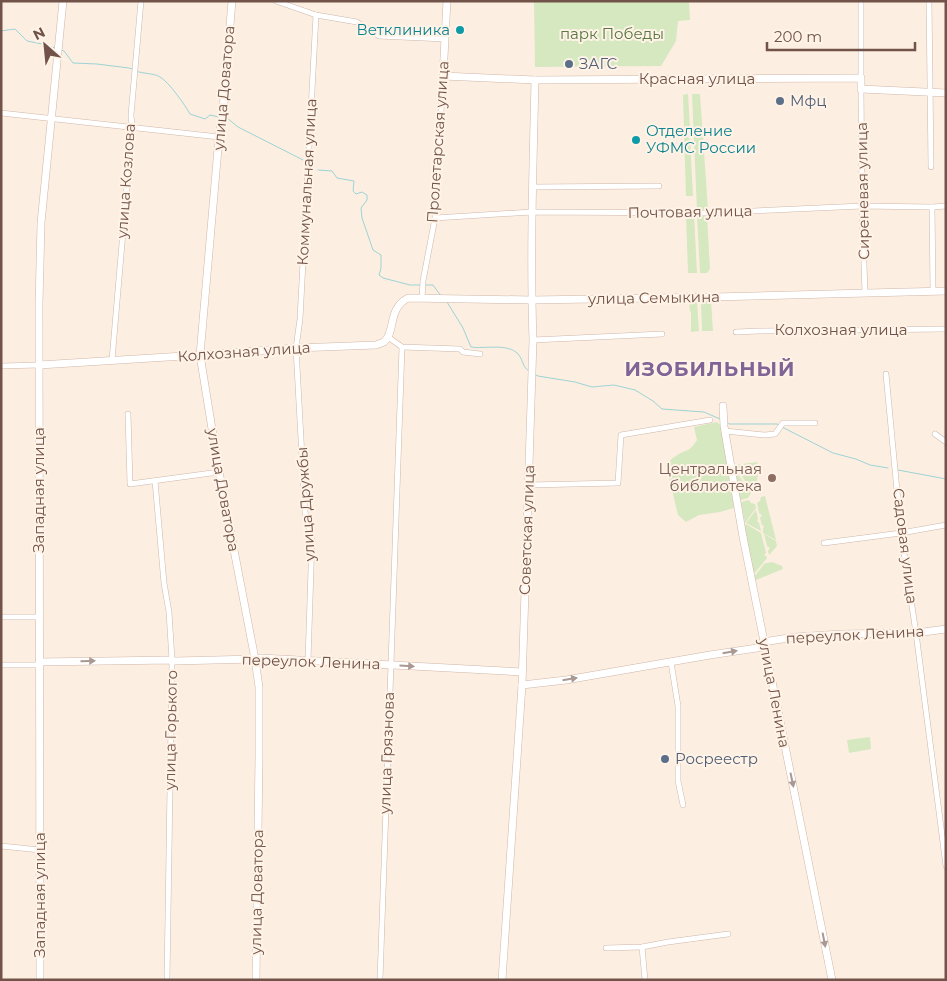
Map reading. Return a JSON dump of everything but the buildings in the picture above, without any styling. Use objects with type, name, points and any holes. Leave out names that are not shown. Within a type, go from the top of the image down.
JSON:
[{"type":"street","name":"Западная улица","points":[[40,980],[39,304],[41,223],[63,1]]},
{"type":"street","name":"улица Козлова","points":[[112,360],[141,1]]},
{"type":"street","name":"улица Доватора","points":[[232,1],[200,355],[218,472],[259,687],[256,980]]},
{"type":"street","points":[[276,1],[316,15],[357,22],[379,36],[445,39]]},
{"type":"street","name":"Пролетарская улица","points":[[422,298],[434,218],[447,1]]},
{"type":"street","points":[[861,1],[861,89],[946,93]]},
{"type":"street","points":[[929,1],[931,167]]},
{"type":"street","name":"Коммунальная улица","points":[[296,348],[300,319],[316,15]]},
{"type":"street","name":"Красная улица","points":[[443,76],[535,80],[861,78]]},
{"type":"street","name":"Советская улица","points":[[502,980],[522,685],[533,340],[532,212],[535,80]]},
{"type":"street","name":"Сиреневая улица","points":[[861,89],[865,293]]},
{"type":"street","points":[[1,113],[219,138]]},
{"type":"street","points":[[533,188],[659,186]]},
{"type":"street","name":"Почтовая улица","points":[[434,218],[532,212],[710,213],[862,206],[946,206]]},
{"type":"street","points":[[932,207],[933,291]]},
{"type":"street","name":"улица Семыкина","points":[[388,337],[398,305],[408,298],[532,300],[946,291]]},
{"type":"street","name":"Колхозная улица","points":[[736,332],[946,329]]},
{"type":"street","points":[[533,340],[662,334]]},
{"type":"street","points":[[388,337],[402,347],[460,349],[463,352],[480,354]]},
{"type":"street","name":"Колхозная улица","points":[[1,366],[376,345],[384,342],[388,337]]},
{"type":"street","name":"улица Грязнова","points":[[380,980],[402,347]]},
{"type":"street","name":"улица Дружбы","points":[[296,348],[305,512],[312,539],[308,660]]},
{"type":"street","name":"Садовая улица","points":[[886,374],[901,533],[916,632],[946,866]]},
{"type":"street","name":"улица Ленина","points":[[723,406],[724,425],[743,537],[832,980]]},
{"type":"street","points":[[128,414],[130,484],[218,472]]},
{"type":"street","points":[[529,486],[618,483],[621,435],[710,420]]},
{"type":"street","points":[[724,425],[765,435],[775,434],[783,423],[815,423]]},
{"type":"street","points":[[935,434],[946,442]]},
{"type":"street","name":"улица Горького","points":[[155,481],[164,583],[169,612],[172,660],[167,980]]},
{"type":"street","points":[[824,543],[946,525]]},
{"type":"street","points":[[1,617],[39,617]]},
{"type":"street","name":"переулок Ленина","points":[[522,685],[566,680],[671,662],[764,645],[795,637],[946,629]]},
{"type":"street","name":"переулок Ленина","points":[[1,665],[261,658],[522,672]]},
{"type":"street","points":[[671,662],[678,706],[678,781],[683,805]]},
{"type":"street","points":[[1,846],[40,850]]},
{"type":"street","points":[[606,948],[642,947],[728,934]]},
{"type":"street","points":[[642,947],[645,980]]},
{"type":"green space","name":"парк Победы","points":[[534,1],[689,1],[690,20],[678,21],[676,41],[661,66],[535,67]]},
{"type":"green space","points":[[688,94],[690,129],[684,129],[683,95]]},
{"type":"green space","points":[[692,94],[700,94],[708,210],[697,211]]},
{"type":"green space","points":[[684,135],[690,139],[693,196],[686,196]]},
{"type":"green space","points":[[686,215],[694,215],[697,273],[688,273]]},
{"type":"green space","points":[[697,215],[707,215],[710,269],[707,273],[700,273]]},
{"type":"green space","points":[[701,301],[711,301],[713,331],[702,331]]},
{"type":"green space","points":[[689,302],[697,302],[699,331],[691,332]]},
{"type":"green space","points":[[717,422],[721,426],[734,508],[699,515],[686,522],[678,515],[666,465],[673,458],[689,449],[697,440],[694,427]]},
{"type":"green space","points":[[757,462],[759,468],[755,491],[752,492],[735,465]]},
{"type":"green space","points":[[735,470],[751,493],[748,498],[740,500]]},
{"type":"green space","points":[[765,496],[776,540],[763,533],[764,526],[760,518],[762,515],[759,513],[757,503],[761,497]]},
{"type":"green space","points":[[749,500],[755,504],[756,508],[745,523],[741,502]]},
{"type":"green space","points":[[756,510],[757,521],[761,531],[746,523]]},
{"type":"green space","points":[[746,524],[761,533],[766,553],[764,555],[767,557],[753,575],[745,526]]},
{"type":"green space","points":[[764,534],[776,541],[777,546],[769,555],[768,551],[770,548],[767,546]]},
{"type":"green space","points":[[772,562],[782,566],[783,569],[756,580],[754,577],[765,563]]},
{"type":"green space","points":[[870,737],[871,749],[849,753],[847,740]]},
{"type":"waterway","points":[[1,31],[15,29],[27,41],[55,48]]},
{"type":"waterway","points":[[61,50],[64,51],[73,63],[132,69]]},
{"type":"waterway","points":[[136,71],[155,75],[164,80],[190,114],[205,119],[210,115],[219,117]]},
{"type":"waterway","points":[[225,118],[238,127],[303,160]]},
{"type":"waterway","points":[[318,170],[332,171],[337,178],[354,181],[353,191],[356,194],[362,192],[367,195],[367,200],[361,208],[362,218],[373,250],[381,255],[379,275],[383,278],[410,285],[421,285]]},
{"type":"waterway","points":[[425,285],[433,285],[441,296]]},
{"type":"waterway","points":[[447,302],[463,328],[471,347],[502,347],[514,351],[520,356],[529,371]]},
{"type":"waterway","points":[[534,374],[592,387],[614,385],[635,390],[662,409],[704,412],[720,419]]},
{"type":"waterway","points":[[726,422],[729,424],[779,425]]},
{"type":"waterway","points":[[782,427],[833,453],[870,465],[888,468]]},
{"type":"waterway","points":[[898,470],[946,479]]},
{"type":"place","name":"Ветклиника","points":[[460,30]]},
{"type":"place","name":"ЗАГС","points":[[569,64]]},
{"type":"place","name":"Мфц","points":[[780,101]]},
{"type":"place","name":"Отделение УФМС России","points":[[636,140]]},
{"type":"place","name":"Центральная библиотека","points":[[772,478]]},
{"type":"place","name":"Росреестр","points":[[665,759]]},
{"type":"district","name":"ИЗОБИЛЬНЫЙ","points":[[710,369]]}]
